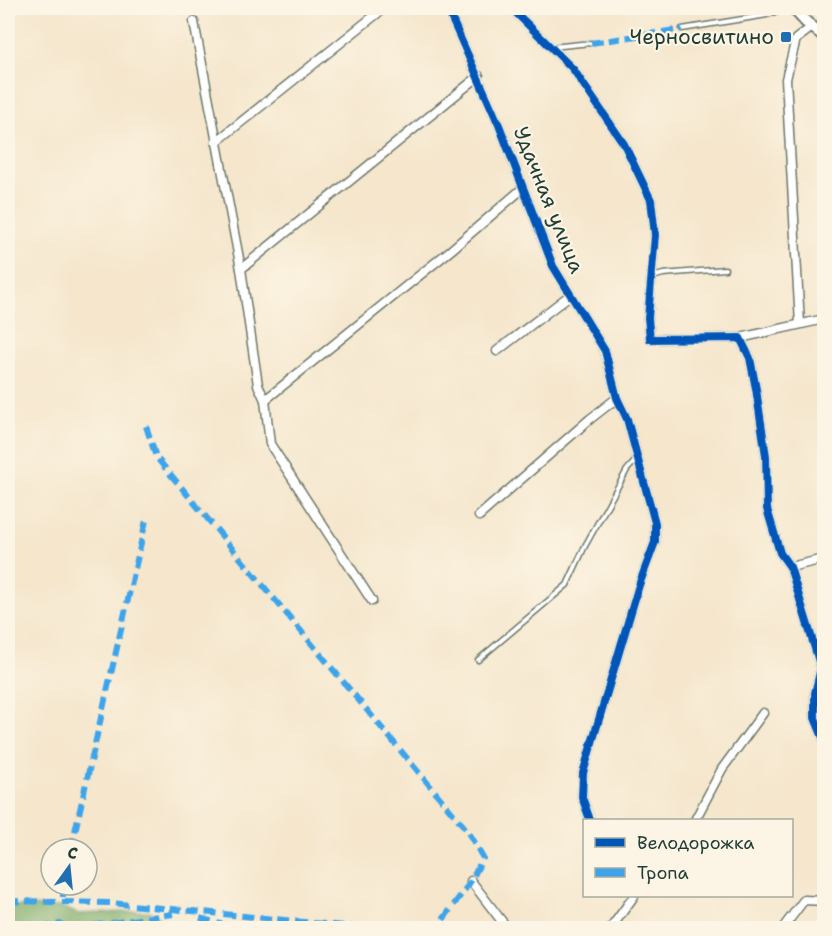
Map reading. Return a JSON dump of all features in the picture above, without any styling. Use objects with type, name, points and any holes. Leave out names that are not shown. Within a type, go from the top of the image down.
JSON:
[{"type":"street","points":[[216,142],[384,8]]},
{"type":"street","name":"Удачная улица","points":[[447,8],[479,76],[553,266],[605,351],[616,398],[627,419],[636,459],[656,523],[655,542],[639,585],[583,773],[582,797],[590,819]]},
{"type":"street","points":[[511,8],[573,69],[624,144],[651,200],[655,235],[648,318],[650,339],[740,339],[825,319]]},
{"type":"street","points":[[795,10],[825,36]]},
{"type":"street","points":[[194,22],[241,269],[258,385],[265,400],[270,444],[372,601]]},
{"type":"street","points":[[800,324],[786,79],[796,39],[812,27]]},
{"type":"street","points":[[241,269],[479,76]]},
{"type":"street","name":"Удачная улица","points":[[265,400],[452,250],[522,189]]},
{"type":"street","name":"Удачная улица","points":[[497,351],[570,295]]},
{"type":"street","points":[[740,339],[750,358],[756,389],[766,456],[767,509],[780,553],[790,567],[821,668],[821,684],[815,693],[815,718],[825,740]]},
{"type":"street","points":[[479,516],[616,398]]},
{"type":"street","points":[[790,567],[825,559]]},
{"type":"street","points":[[696,819],[722,769],[763,713]]},
{"type":"street","points":[[471,880],[507,928]]},
{"type":"street","points":[[611,928],[633,897]]},
{"type":"street","points":[[783,928],[804,900],[825,901]]},
{"type":"lane","points":[[682,29],[767,15],[780,10],[795,10]]},
{"type":"lane","points":[[550,47],[591,43]]},
{"type":"lane","points":[[653,277],[663,274],[726,269]]},
{"type":"lane","points":[[478,660],[567,585],[585,546],[627,470],[636,459]]},
{"type":"green space","points":[[8,906],[61,907],[78,914],[149,911],[159,916],[162,928],[8,928]]},
{"type":"marked path","points":[[591,43],[682,29]]},
{"type":"marked path","points":[[146,426],[156,457],[466,829],[483,858],[471,881],[437,928]]},
{"type":"marked path","points":[[74,837],[147,516]]},
{"type":"marked path","points":[[63,897],[63,902]]},
{"type":"marked path","points":[[8,901],[111,903],[365,928]]},
{"type":"marked path","points":[[75,928],[173,914]]},
{"type":"marked path","points":[[200,918],[233,928]]},
{"type":"marked path","points":[[8,924],[32,928]]},
{"type":"marked path","points":[[39,928],[61,924],[69,928]]},
{"type":"cycle path","points":[[447,8],[499,125],[553,266],[605,351],[617,398],[627,419],[655,523],[655,542],[639,585],[583,773],[582,797],[590,819]]},
{"type":"cycle path","points":[[511,8],[573,69],[624,144],[651,200],[655,235],[648,318],[650,339],[740,338],[750,358],[766,456],[767,509],[780,553],[790,567],[821,668],[815,693],[815,718],[824,740]]},
{"type":"place","name":"Черносвитино","points":[[786,37]]}]
